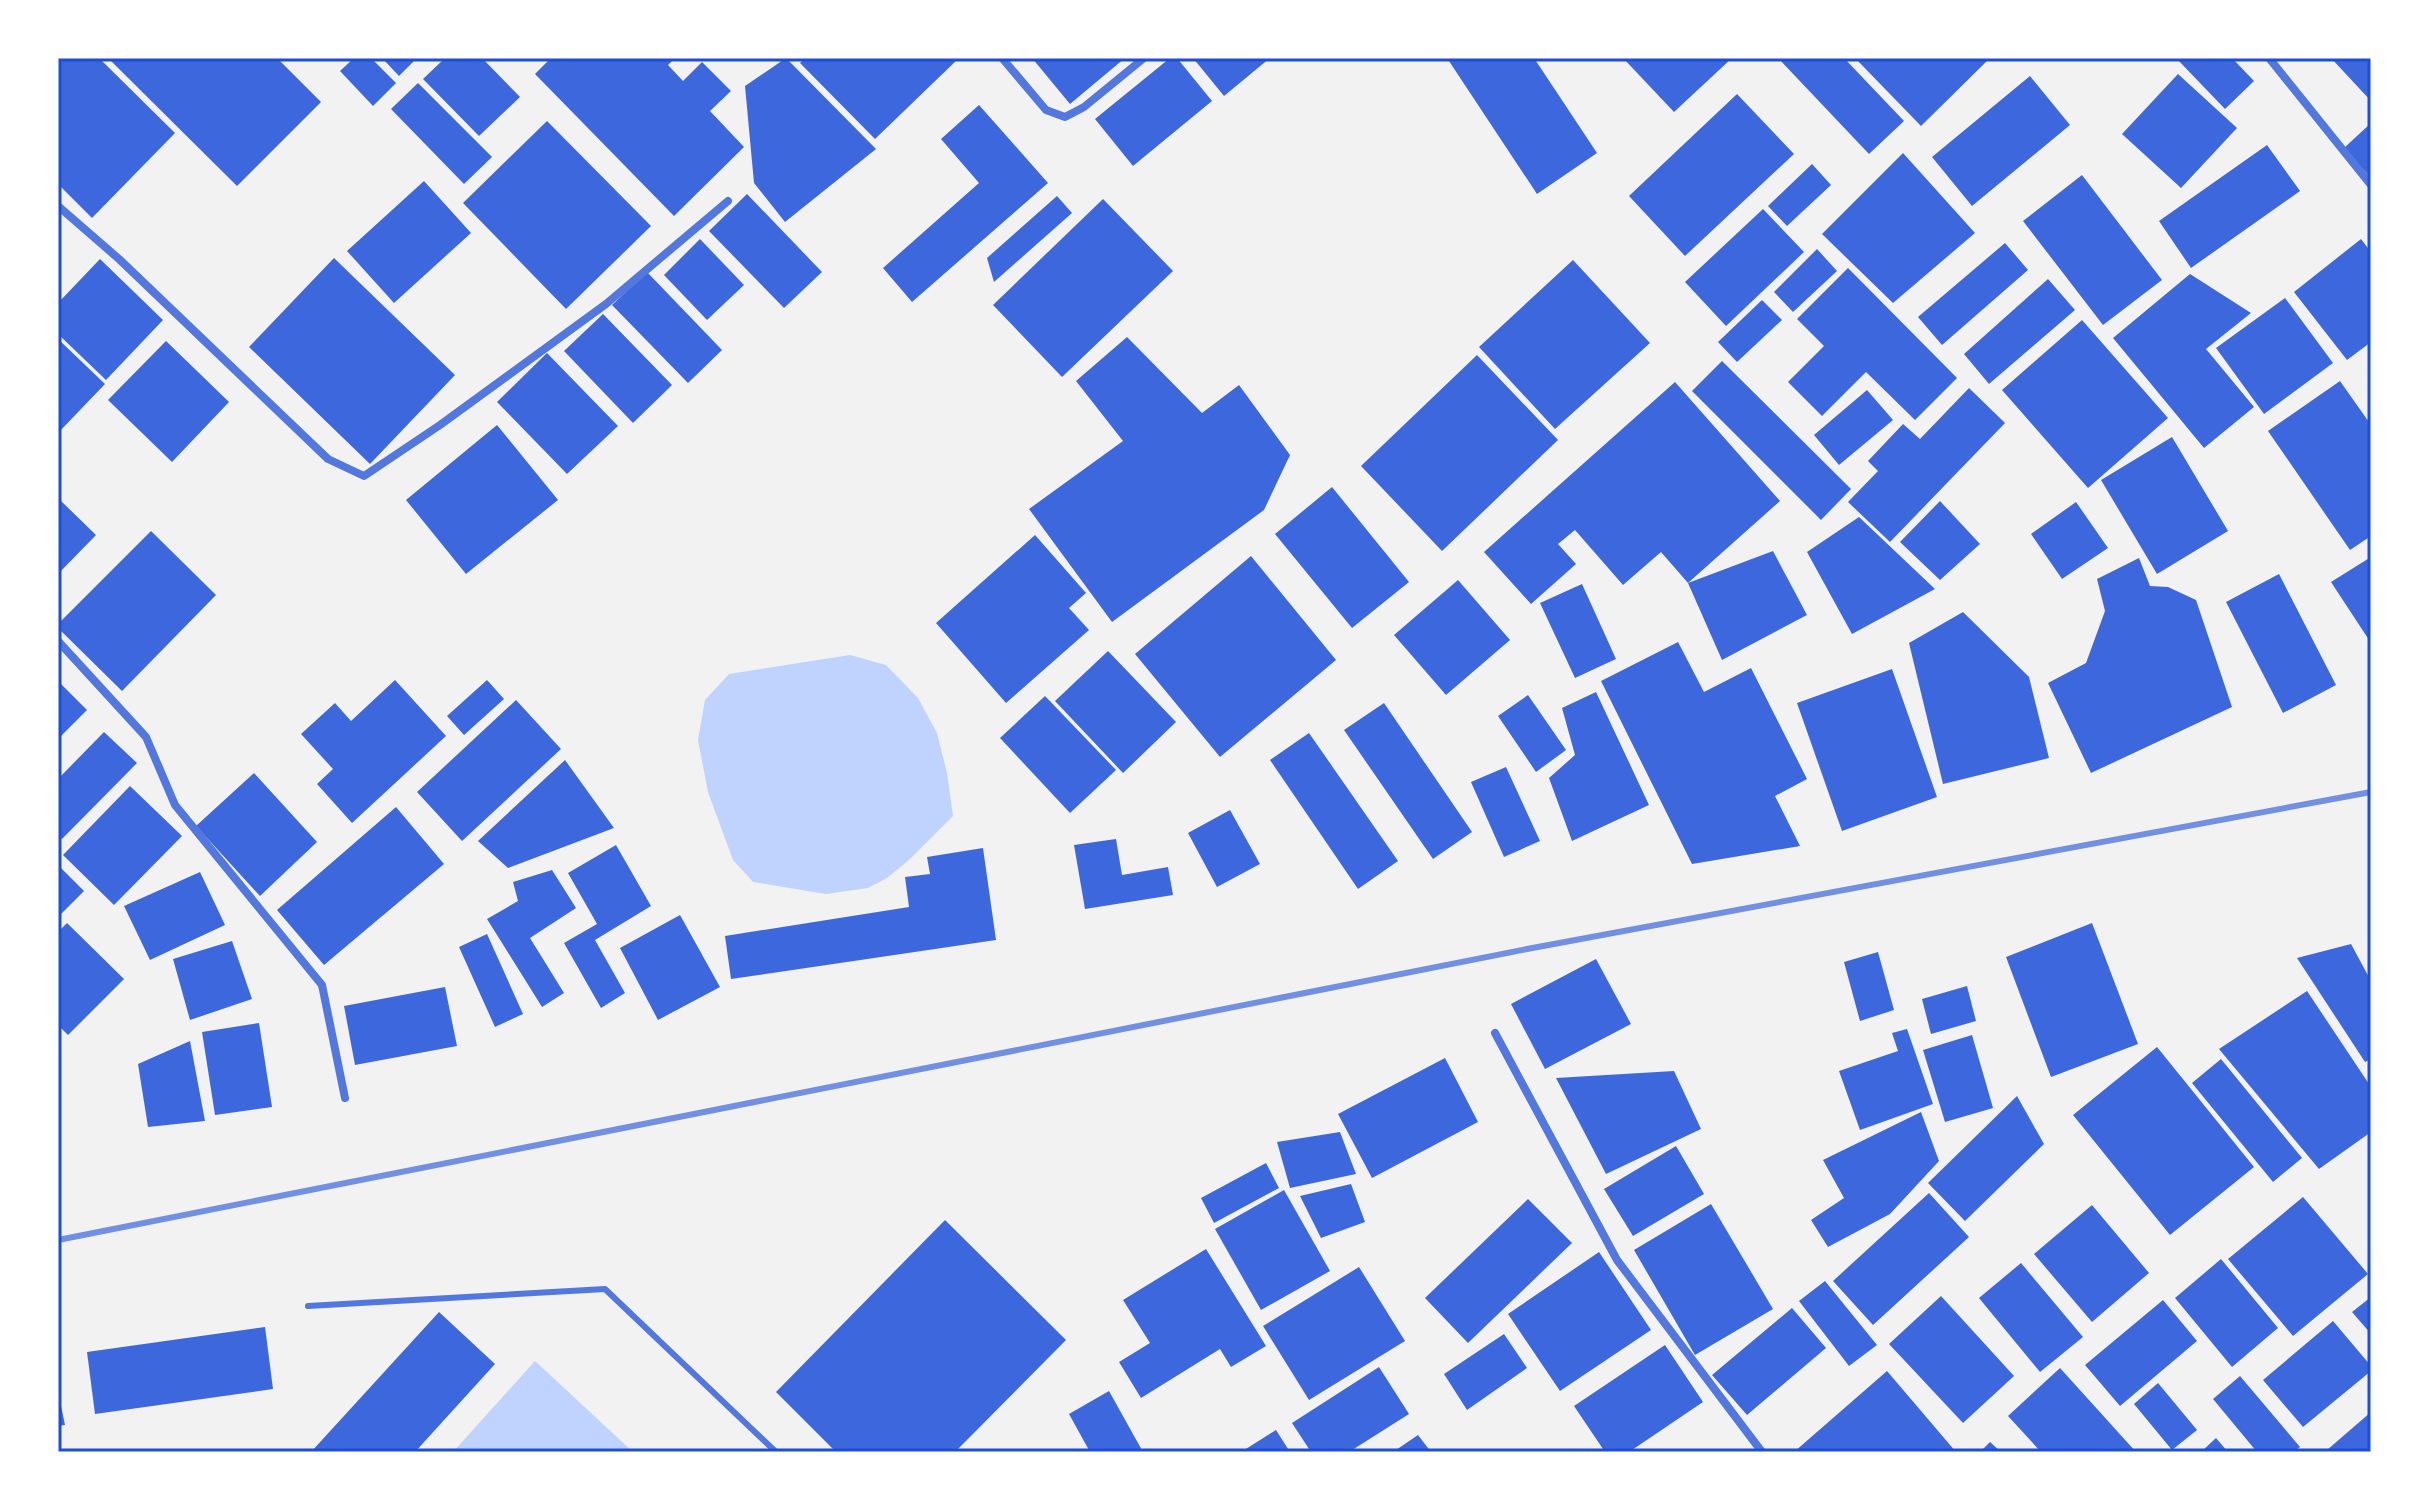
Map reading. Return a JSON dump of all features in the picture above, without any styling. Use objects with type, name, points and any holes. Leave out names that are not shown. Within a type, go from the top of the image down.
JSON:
[{"type":"street","points":[[1002,58],[1046,110],[1065,117],[1084,107],[1144,58]]},
{"type":"street","points":[[2269,58],[2371,185]]},
{"type":"street","points":[[58,206],[119,259],[328,459],[364,476],[440,425],[606,304],[728,201]]},
{"type":"street","points":[[58,641],[146,737],[175,805],[322,985],[345,1098]]},
{"type":"street","points":[[1495,1033],[1617,1260],[1762,1452]]},
{"type":"lane","points":[[308,1306],[605,1289],[776,1452]]},
{"type":"water","points":[[850,655],[886,665],[918,698],[937,733],[953,816],[909,860],[887,878],[868,888],[826,894],[753,882],[733,860],[708,792],[698,740],[705,700],[729,674]]},
{"type":"water","points":[[535,1361],[633,1452],[453,1452]]},
{"type":"building","points":[[58,58],[99,58],[175,133],[92,218],[58,184]]},
{"type":"building","points":[[108,58],[277,58],[321,102],[237,186]]},
{"type":"building","points":[[354,58],[371,58],[396,83],[373,106],[340,71]]},
{"type":"building","points":[[382,58],[417,58],[399,76]]},
{"type":"building","points":[[445,58],[482,58],[520,97],[479,136],[423,79]]},
{"type":"building","points":[[551,58],[675,58],[668,65],[683,81],[702,62],[731,91],[710,111],[744,147],[674,216],[535,74]]},
{"type":"building","points":[[786,58],[876,149],[785,222],[754,183],[745,86]]},
{"type":"building","points":[[805,58],[959,58],[875,139],[800,63]]},
{"type":"building","points":[[1032,58],[1125,58],[1070,104]]},
{"type":"building","points":[[1170,58],[1177,58],[1212,101],[1133,166],[1095,119]]},
{"type":"building","points":[[1193,58],[1270,58],[1224,96]]},
{"type":"building","points":[[1447,58],[1534,58],[1597,153],[1537,194]]},
{"type":"building","points":[[1623,58],[1732,58],[1674,112]]},
{"type":"building","points":[[1778,58],[1844,58],[1904,121],[1869,154]]},
{"type":"building","points":[[1855,58],[1990,58],[1921,126]]},
{"type":"building","points":[[2176,58],[2232,58],[2254,81],[2225,109]]},
{"type":"building","points":[[2331,58],[2371,58],[2371,101]]},
{"type":"building","points":[[2178,74],[2237,128],[2181,188],[2122,134]]},
{"type":"building","points":[[2030,76],[2070,125],[1972,206],[1932,157]]},
{"type":"building","points":[[418,83],[492,157],[464,184],[391,109]]},
{"type":"building","points":[[1737,94],[1794,154],[1685,256],[1629,196]]},
{"type":"building","points":[[979,105],[1048,183],[912,302],[883,268],[979,183],[941,139]]},
{"type":"building","points":[[547,121],[651,226],[566,309],[463,203]]},
{"type":"building","points":[[2371,123],[2371,178],[2344,148]]},
{"type":"building","points":[[2267,145],[2300,191],[2191,268],[2159,221]]},
{"type":"building","points":[[1903,153],[1975,233],[1893,303],[1822,234]]},
{"type":"building","points":[[1812,164],[1831,185],[1787,226],[1768,206]]},
{"type":"building","points":[[2082,175],[2162,280],[2103,325],[2023,221]]},
{"type":"building","points":[[424,181],[471,233],[394,303],[347,251]]},
{"type":"building","points":[[747,194],[822,272],[784,308],[709,231]]},
{"type":"building","points":[[1057,196],[1072,213],[994,282],[987,258]]},
{"type":"building","points":[[1103,199],[1173,271],[1062,377],[993,305]]},
{"type":"building","points":[[1763,209],[1804,252],[1726,326],[1685,282]]},
{"type":"building","points":[[700,239],[744,285],[707,320],[664,275]]},
{"type":"building","points":[[2361,239],[2371,252],[2371,342],[2347,360],[2294,292]]},
{"type":"building","points":[[2005,243],[2028,270],[1942,345],[1918,317]]},
{"type":"building","points":[[1817,249],[1837,271],[1793,312],[1774,292]]},
{"type":"building","points":[[334,258],[455,375],[370,464],[249,347]]},
{"type":"building","points":[[100,259],[163,320],[106,380],[58,334],[58,303]]},
{"type":"building","points":[[1573,260],[1650,343],[1555,429],[1479,347]]},
{"type":"building","points":[[1848,268],[1957,378],[1915,420],[1866,372],[1822,416],[1788,382],[1824,346],[1797,319]]},
{"type":"building","points":[[647,272],[722,350],[688,383],[612,305]]},
{"type":"building","points":[[2190,274],[2251,313],[2206,349],[2254,407],[2204,448],[2113,338]]},
{"type":"building","points":[[2048,279],[2075,310],[1989,384],[1964,354]]},
{"type":"building","points":[[2285,298],[2333,363],[2264,414],[2216,348]]},
{"type":"building","points":[[1762,300],[1782,320],[1737,362],[1718,342]]},
{"type":"building","points":[[603,314],[672,385],[633,423],[564,351]]},
{"type":"building","points":[[2082,320],[2168,418],[2088,488],[2002,390]]},
{"type":"building","points":[[1127,337],[1202,413],[1239,385],[1290,455],[1264,510],[1112,622],[1029,509],[1123,441],[1076,381]]},
{"type":"building","points":[[58,339],[105,384],[58,433]]},
{"type":"building","points":[[166,341],[229,402],[172,462],[108,400]]},
{"type":"building","points":[[547,353],[618,426],[567,474],[497,402]]},
{"type":"building","points":[[1477,355],[1558,440],[1442,551],[1361,466]]},
{"type":"building","points":[[1722,361],[1851,489],[1821,520],[1692,391]]},
{"type":"building","points":[[2340,381],[2371,425],[2371,536],[2350,550],[2268,431]]},
{"type":"building","points":[[1675,382],[1780,501],[1688,583],[1661,552],[1623,585],[1575,530],[1558,544],[1576,564],[1531,604],[1484,552]]},
{"type":"building","points":[[1969,388],[2005,423],[1890,542],[1848,502],[1878,471],[1868,461],[1903,424],[1920,439]]},
{"type":"building","points":[[1867,390],[1893,420],[1839,465],[1814,435]]},
{"type":"building","points":[[497,425],[558,500],[466,574],[406,500]]},
{"type":"building","points":[[2172,437],[2228,531],[2157,574],[2101,480]]},
{"type":"building","points":[[1332,487],[1409,582],[1352,628],[1275,534]]},
{"type":"building","points":[[58,498],[96,535],[58,574]]},
{"type":"building","points":[[1940,501],[1980,544],[1940,580],[1900,542]]},
{"type":"building","points":[[2076,502],[2108,548],[2062,579],[2031,534]]},
{"type":"building","points":[[1859,517],[1935,589],[1852,634],[1807,552]]},
{"type":"building","points":[[151,531],[216,595],[122,691],[58,628],[58,624]]},
{"type":"building","points":[[1035,535],[1086,593],[1069,608],[1089,630],[1006,703],[936,623]]},
{"type":"building","points":[[1773,551],[1807,615],[1722,660],[1688,583]]},
{"type":"building","points":[[1251,556],[1336,660],[1220,757],[1135,654]]},
{"type":"building","points":[[2371,557],[2371,643],[2331,582]]},
{"type":"building","points":[[2139,558],[2150,586],[2168,587],[2196,600],[2232,707],[2091,773],[2048,683],[2086,663],[2105,611],[2097,579]]},
{"type":"building","points":[[2279,574],[2336,685],[2283,713],[2226,602]]},
{"type":"building","points":[[1458,580],[1510,640],[1446,695],[1394,635]]},
{"type":"building","points":[[1582,584],[1616,659],[1575,678],[1540,603]]},
{"type":"building","points":[[1963,612],[2029,677],[2049,758],[1943,784],[1909,643]]},
{"type":"building","points":[[1678,642],[1704,692],[1751,668],[1807,779],[1775,796],[1800,846],[1692,864],[1601,681]]},
{"type":"building","points":[[1108,651],[1176,722],[1123,773],[1055,701]]},
{"type":"building","points":[[1892,669],[1937,797],[1842,831],[1797,703]]},
{"type":"building","points":[[395,680],[446,736],[352,823],[317,784],[333,769],[301,734],[335,703],[351,721]]},
{"type":"building","points":[[487,680],[504,699],[464,735],[447,716]]},
{"type":"building","points":[[58,681],[87,710],[58,739]]},
{"type":"building","points":[[1596,692],[1649,805],[1572,841],[1549,778],[1575,755],[1562,708]]},
{"type":"building","points":[[1528,695],[1566,750],[1536,772],[1498,716]]},
{"type":"building","points":[[1045,696],[1116,770],[1070,813],[1000,738]]},
{"type":"building","points":[[516,700],[561,749],[462,841],[417,792]]},
{"type":"building","points":[[1384,703],[1472,832],[1433,859],[1344,730]]},
{"type":"building","points":[[104,732],[137,763],[62,839],[58,836],[58,779]]},
{"type":"building","points":[[1309,733],[1398,861],[1358,889],[1270,760]]},
{"type":"building","points":[[565,760],[614,828],[508,868],[478,841]]},
{"type":"building","points":[[1506,767],[1540,841],[1504,857],[1471,782]]},
{"type":"building","points":[[254,773],[317,842],[260,896],[196,826]]},
{"type":"building","points":[[130,786],[182,836],[114,905],[63,855]]},
{"type":"building","points":[[396,807],[444,864],[324,965],[277,910]]},
{"type":"building","points":[[1230,810],[1260,864],[1217,887],[1188,833]]},
{"type":"building","points":[[1116,839],[1122,875],[1168,867],[1173,895],[1085,909],[1074,845]]},
{"type":"building","points":[[616,845],[651,906],[595,940],[625,993],[601,1008],[564,943],[597,924],[568,873]]},
{"type":"building","points":[[983,848],[996,940],[731,979],[725,936],[909,907],[905,877],[930,874],[927,857]]},
{"type":"building","points":[[58,865],[84,891],[58,917]]},
{"type":"building","points":[[552,870],[576,908],[530,938],[564,993],[542,1007],[487,919],[518,901],[513,882]]},
{"type":"building","points":[[200,872],[225,925],[150,960],[124,906]]},
{"type":"building","points":[[680,915],[720,987],[658,1020],[620,948]]},
{"type":"building","points":[[67,923],[124,979],[68,1035],[58,1025],[58,932]]},
{"type":"building","points":[[2092,923],[2138,1044],[2051,1077],[2006,957]]},
{"type":"building","points":[[487,934],[523,1014],[495,1027],[459,947]]},
{"type":"building","points":[[232,941],[252,999],[190,1020],[173,959]]},
{"type":"building","points":[[2351,944],[2371,981],[2371,1059],[2365,1062],[2297,958]]},
{"type":"building","points":[[1878,952],[1894,1010],[1860,1021],[1844,962]]},
{"type":"building","points":[[1596,959],[1631,1024],[1545,1069],[1511,1004]]},
{"type":"building","points":[[1967,986],[1976,1021],[1931,1034],[1922,999]]},
{"type":"building","points":[[445,987],[457,1046],[355,1065],[344,1006]]},
{"type":"building","points":[[2307,991],[2371,1087],[2371,1132],[2319,1169],[2219,1049]]},
{"type":"building","points":[[259,1023],[272,1107],[215,1115],[202,1032]]},
{"type":"building","points":[[1907,1029],[1933,1104],[1860,1130],[1839,1071],[1898,1051],[1892,1033]]},
{"type":"building","points":[[1972,1035],[1993,1108],[1945,1122],[1923,1050]]},
{"type":"building","points":[[190,1041],[205,1121],[148,1127],[138,1064]]},
{"type":"building","points":[[2157,1047],[2254,1167],[2170,1235],[2073,1115]]},
{"type":"building","points":[[1445,1058],[1478,1122],[1372,1178],[1338,1114]]},
{"type":"building","points":[[2221,1059],[2302,1158],[2273,1182],[2192,1083]]},
{"type":"building","points":[[1674,1071],[1701,1129],[1606,1174],[1556,1078]]},
{"type":"building","points":[[2017,1096],[2044,1144],[1965,1221],[1928,1183]]},
{"type":"building","points":[[1921,1112],[1939,1161],[1890,1214],[1828,1247],[1811,1220],[1844,1198],[1823,1160]]},
{"type":"building","points":[[1340,1132],[1356,1174],[1290,1188],[1277,1142]]},
{"type":"building","points":[[1676,1146],[1704,1194],[1633,1236],[1604,1189]]},
{"type":"building","points":[[1266,1163],[1279,1188],[1214,1223],[1201,1198]]},
{"type":"building","points":[[1351,1184],[1365,1222],[1321,1238],[1300,1196]]},
{"type":"building","points":[[1284,1190],[1330,1271],[1261,1310],[1215,1229]]},
{"type":"building","points":[[1929,1193],[1969,1237],[1873,1325],[1833,1281]]},
{"type":"building","points":[[2303,1197],[2368,1274],[2293,1336],[2228,1259]]},
{"type":"building","points":[[1528,1199],[1572,1243],[1468,1343],[1425,1298]]},
{"type":"building","points":[[1711,1204],[1773,1309],[1695,1355],[1634,1250]]},
{"type":"building","points":[[2092,1205],[2149,1273],[2092,1322],[2034,1254]]},
{"type":"building","points":[[945,1220],[1066,1340],[955,1452],[836,1452],[776,1392]]},
{"type":"building","points":[[1206,1249],[1266,1346],[1231,1367],[1220,1349],[1141,1398],[1119,1362],[1150,1343],[1123,1300]]},
{"type":"building","points":[[1599,1252],[1651,1330],[1560,1391],[1508,1314]]},
{"type":"building","points":[[2221,1259],[2278,1328],[2232,1367],[2175,1298]]},
{"type":"building","points":[[2021,1263],[2083,1337],[2040,1372],[1979,1298]]},
{"type":"building","points":[[1359,1267],[1405,1341],[1309,1400],[1263,1326]]},
{"type":"building","points":[[1825,1281],[1877,1345],[1849,1366],[1799,1301]]},
{"type":"building","points":[[1941,1296],[2014,1376],[1963,1423],[1889,1344]]},
{"type":"building","points":[[2371,1297],[2371,1334],[2352,1312]]},
{"type":"building","points":[[2163,1300],[2197,1341],[2120,1406],[2085,1365]]},
{"type":"building","points":[[1792,1308],[1826,1348],[1747,1415],[1712,1375]]},
{"type":"building","points":[[439,1312],[495,1364],[415,1452],[311,1452]]},
{"type":"building","points":[[2333,1321],[2371,1366],[2371,1371],[2303,1427],[2263,1380]]},
{"type":"building","points":[[265,1327],[273,1389],[95,1414],[87,1352]]},
{"type":"building","points":[[1504,1334],[1527,1368],[1467,1410],[1444,1374]]},
{"type":"building","points":[[1665,1345],[1703,1402],[1629,1452],[1605,1452],[1574,1406]]},
{"type":"building","points":[[1379,1367],[1409,1414],[1349,1452],[1311,1452],[1292,1423]]},
{"type":"building","points":[[2060,1368],[2136,1452],[2041,1452],[2008,1416]]},
{"type":"building","points":[[1887,1371],[1956,1452],[1794,1452]]},
{"type":"building","points":[[2240,1376],[2300,1447],[2293,1452],[2257,1452],[2213,1399]]},
{"type":"building","points":[[2158,1383],[2197,1430],[2172,1450],[2134,1404]]},
{"type":"building","points":[[1109,1391],[1143,1452],[1090,1452],[1069,1414]]},
{"type":"building","points":[[58,1397],[65,1425],[58,1426]]},
{"type":"building","points":[[2371,1412],[2371,1452],[2327,1450]]},
{"type":"building","points":[[1276,1430],[1290,1452],[1241,1452]]},
{"type":"building","points":[[1418,1435],[1431,1452],[1393,1452]]},
{"type":"building","points":[[2216,1438],[2228,1452],[2201,1452]]},
{"type":"building","points":[[1990,1442],[2001,1452],[1980,1452]]},
{"type":"railway","points":[[58,1240],[1527,949],[2371,792]]}]
